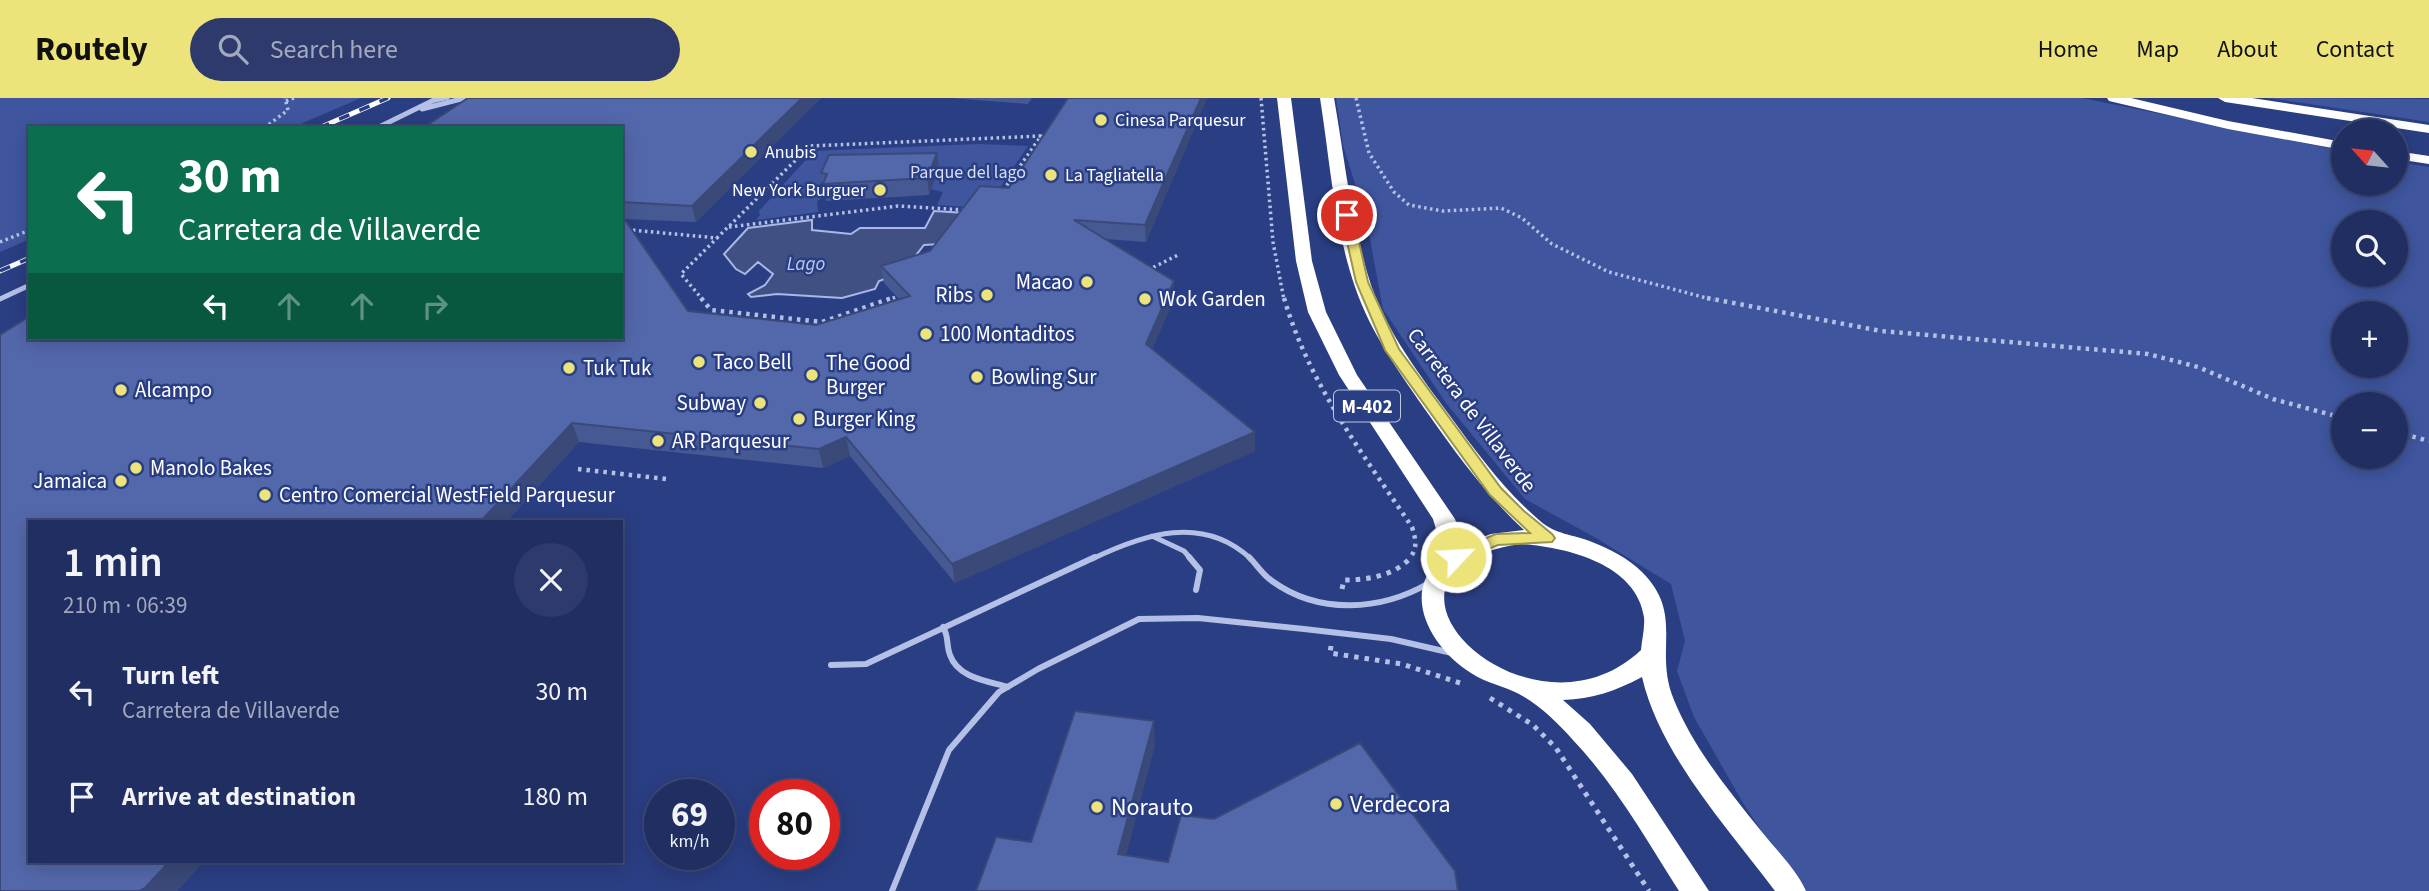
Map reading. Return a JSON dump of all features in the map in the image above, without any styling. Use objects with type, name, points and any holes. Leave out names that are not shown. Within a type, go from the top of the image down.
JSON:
[{"type":"highway","name":"M-402","points":[[1284,98],[1304,261],[1317,312],[1348,375],[1444,519],[1456,557]]},
{"type":"highway","name":"Carretera de Villaverde","points":[[1327,98],[1353,245],[1366,295],[1384,336],[1495,491],[1546,538]]},
{"type":"highway","points":[[2114,98],[2228,125],[2331,144]]},
{"type":"highway","points":[[2121,98],[2331,135]]},
{"type":"highway","points":[[2225,98],[2429,129]]},
{"type":"highway","points":[[2408,147],[2429,150]]},
{"type":"highway","points":[[2408,157],[2429,160]]},
{"type":"highway","points":[[1653,652],[1628,675],[1604,685],[1561,691],[1528,688],[1501,679],[1465,657],[1445,634],[1434,612],[1432,589],[1435,579],[1456,557],[1496,540],[1546,538],[1596,552],[1621,567],[1641,585],[1650,598],[1656,620],[1653,652],[1655,682],[1677,732],[1702,771],[1792,891]]},
{"type":"highway","points":[[1528,688],[1564,713],[1600,749],[1696,891]]},
{"type":"street","points":[[381,126],[438,98]]},
{"type":"street","points":[[405,115],[465,98]]},
{"type":"street","points":[[0,299],[28,286]]},
{"type":"lane","points":[[430,102],[448,98]]},
{"type":"lane","points":[[831,666],[866,664],[1121,547],[1169,532],[1196,531],[1221,538],[1241,549],[1263,573],[1284,589],[1322,601],[1351,604],[1388,602],[1435,579]]},
{"type":"lane","points":[[1152,536],[1184,551],[1200,570],[1196,590]]},
{"type":"lane","points":[[892,891],[948,750],[999,692],[1038,669],[1139,619],[1198,618],[1324,631],[1391,639],[1465,657]]},
{"type":"lane","points":[[943,627],[949,635],[949,654],[961,671],[1009,687]]},
{"type":"path","points":[[267,126],[288,110],[286,99],[294,98]]},
{"type":"path","points":[[1356,98],[1369,153],[1394,192],[1409,205],[1443,211],[1501,208],[1513,212],[1552,244],[1609,272],[1728,304],[1881,331],[2148,354],[2198,367],[2273,398],[2331,415]]},
{"type":"path","points":[[907,293],[822,322],[710,310],[681,274],[810,146],[1041,136],[996,201]]},
{"type":"path","points":[[729,227],[898,206],[976,211]]},
{"type":"path","points":[[623,229],[717,238]]},
{"type":"path","points":[[0,242],[28,231]]},
{"type":"path","points":[[1147,270],[1178,255]]},
{"type":"path","points":[[702,319],[710,310]]},
{"type":"path","points":[[2408,435],[2429,441]]},
{"type":"path","points":[[578,469],[666,480]]},
{"type":"path","points":[[1330,653],[1402,664],[1464,685]]},
{"type":"path","points":[[1482,694],[1533,725],[1556,748],[1649,891]]},
{"type":"green space","points":[[0,98],[361,98],[296,126],[28,126],[28,240],[0,252]]},
{"type":"green space","points":[[1336,98],[2082,98],[2331,149],[2331,196],[2408,196],[2408,164],[2429,167],[2429,891],[1802,891],[1743,803],[1694,717],[1677,671],[1685,641],[1671,584],[1525,499],[1446,403],[1383,309],[1367,223],[1343,145]]},
{"type":"green space","points":[[2269,98],[2429,99],[2429,122]]},
{"type":"green space","name":"Parque del lago","points":[[977,144],[1028,146],[991,201],[968,207],[937,205],[943,192],[931,189],[939,168],[828,169],[818,189],[826,191],[825,197],[817,201],[818,212],[756,220],[760,215],[759,211],[814,151]]},
{"type":"water","name":"Lago","points":[[934,211],[965,213],[941,244],[924,245],[902,273],[879,281],[875,289],[842,298],[777,294],[751,297],[748,294],[765,285],[773,274],[758,262],[745,274],[736,269],[724,254],[748,228],[812,220],[812,230],[851,234],[860,228],[925,228]]},
{"type":"building","points":[[468,98],[802,98],[692,206],[623,202],[623,126],[426,126]]},
{"type":"building","name":"Centro Comercial WestField Parquesur","points":[[1068,98],[1201,98],[1145,225],[1074,220],[1174,281],[1146,344],[1255,432],[952,564],[846,437],[819,449],[572,423],[482,520],[28,520],[28,863],[168,863],[139,891],[0,891],[0,335],[28,317],[28,340],[623,340],[623,217],[688,311],[816,325],[910,296],[881,266],[930,251],[980,186],[1009,188]]},
{"type":"building","points":[[937,153],[927,178],[823,184],[827,174],[821,173],[829,155]]},
{"type":"building","points":[[1075,711],[1154,721],[1118,854],[1168,862],[1181,815],[1214,819],[1360,743],[1455,871],[1458,891],[976,891],[996,837],[1031,842]]},
{"type":"railway","points":[[324,126],[388,98]]},
{"type":"railway","points":[[0,271],[28,259]]},
{"type":"place","name":"Cinesa Parquesur","points":[[1101,120]]},
{"type":"place","name":"Anubis","points":[[751,152]]},
{"type":"place","name":"La Tagliatella","points":[[1051,175]]},
{"type":"place","name":"New York Burguer","points":[[880,190]]},
{"type":"place","name":"Macao","points":[[1087,282]]},
{"type":"place","name":"Ribs","points":[[987,295]]},
{"type":"place","name":"Wok Garden","points":[[1145,299]]},
{"type":"place","name":"100 Montaditos","points":[[926,334]]},
{"type":"place","name":"Taco Bell","points":[[699,362]]},
{"type":"place","name":"Tuk Tuk","points":[[569,368]]},
{"type":"place","name":"The Good Burger","points":[[812,375]]},
{"type":"place","name":"Bowling Sur","points":[[977,377]]},
{"type":"place","name":"Alcampo","points":[[121,390]]},
{"type":"place","name":"Subway","points":[[760,403]]},
{"type":"place","name":"Burger King","points":[[799,419]]},
{"type":"place","name":"AR Parquesur","points":[[658,441]]},
{"type":"place","name":"Manolo Bakes","points":[[136,468]]},
{"type":"place","name":"Jamaica","points":[[121,481]]},
{"type":"place","name":"Centro Comercial WestField Parquesur","points":[[265,495]]},
{"type":"place","name":"Verdecora","points":[[1336,804]]},
{"type":"place","name":"Norauto","points":[[1097,807]]},
{"type":"route","points":[[1347,215],[1362,282],[1392,350],[1495,491],[1546,538],[1496,540],[1483,543],[1456,557]]}]
